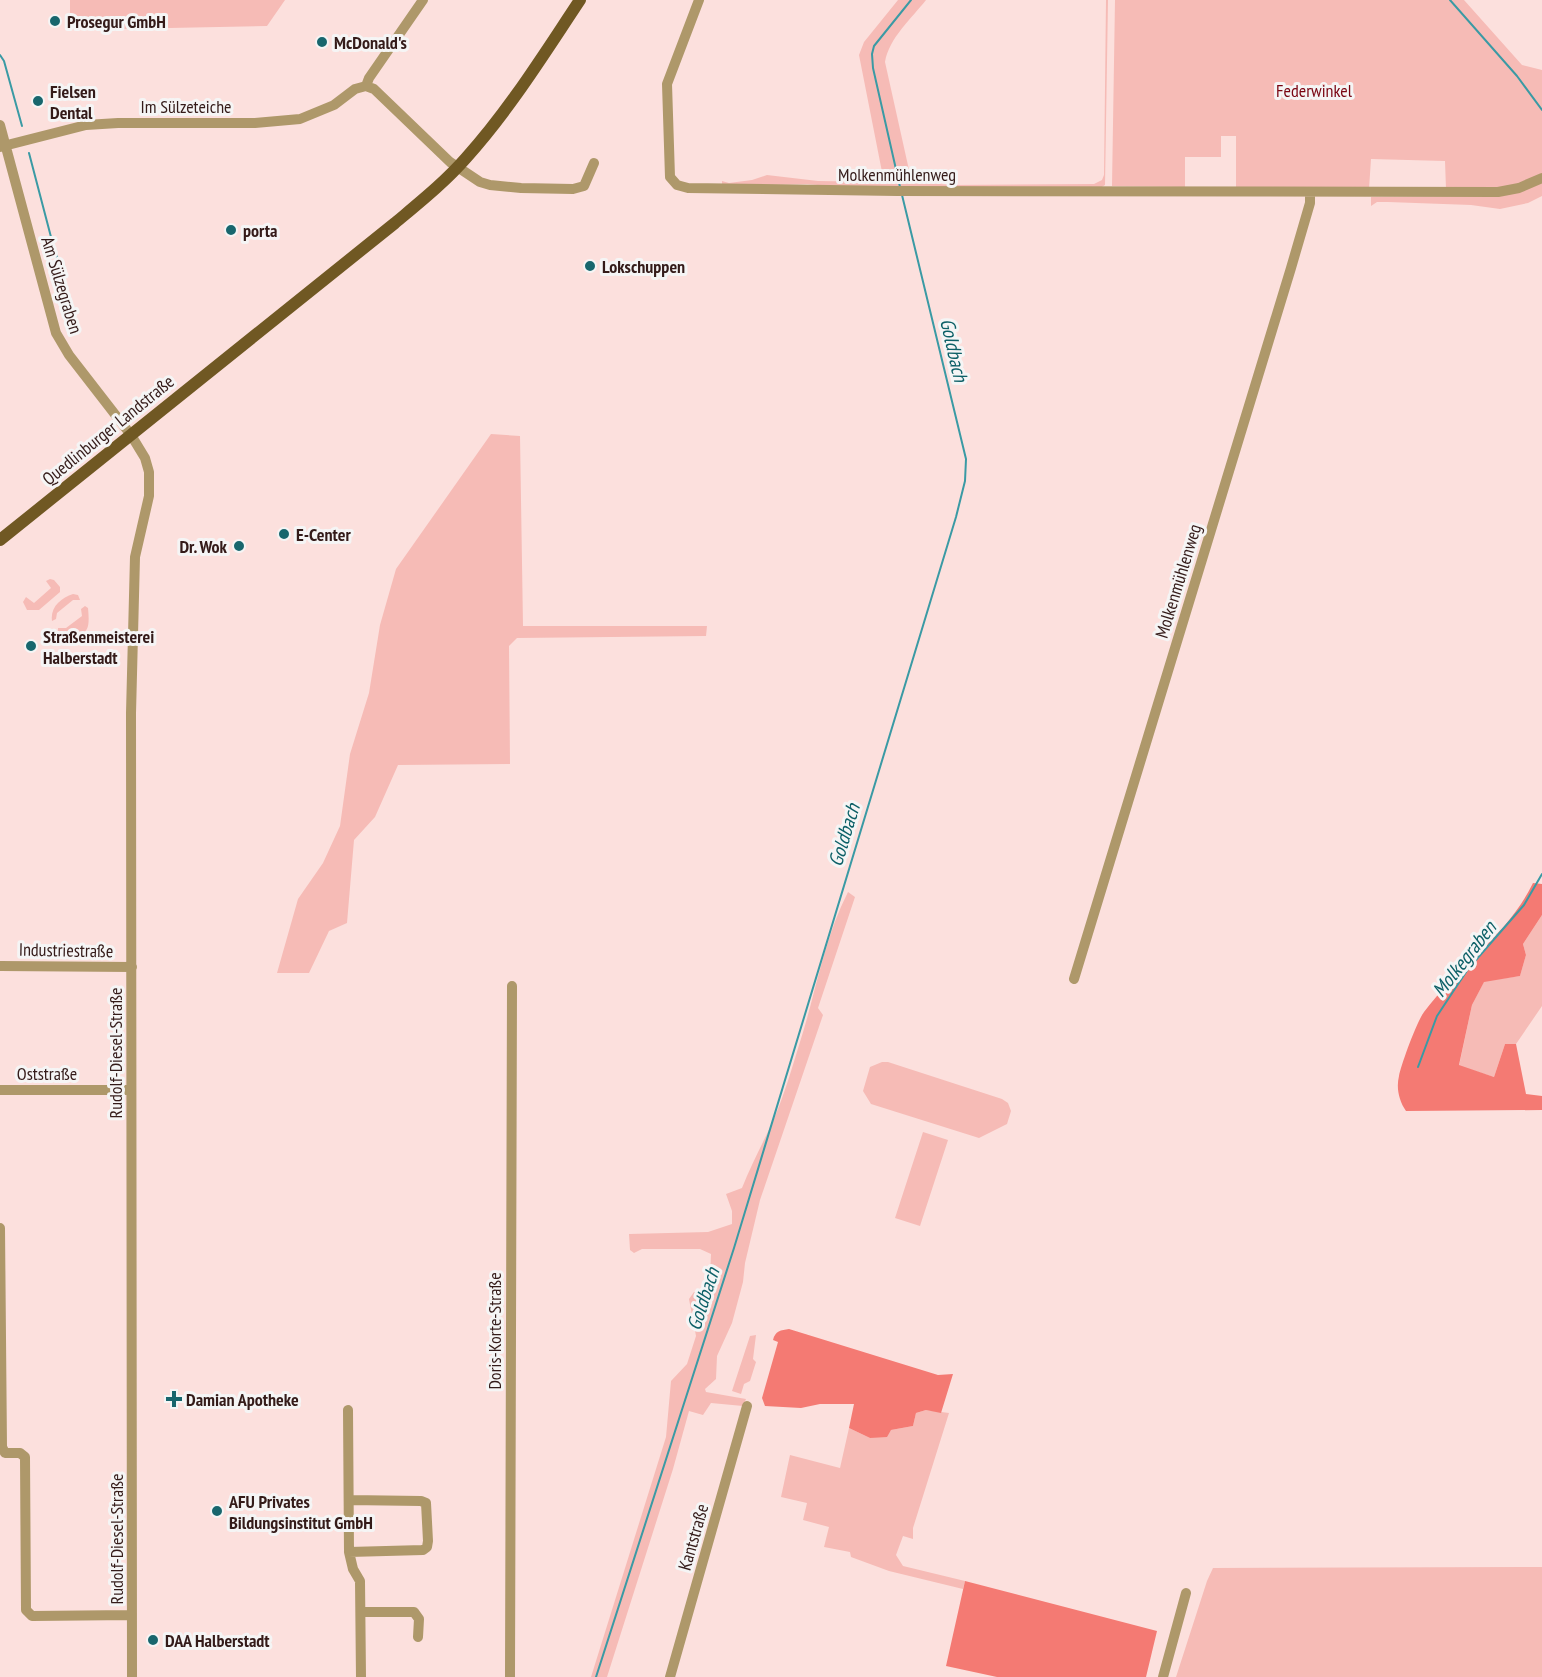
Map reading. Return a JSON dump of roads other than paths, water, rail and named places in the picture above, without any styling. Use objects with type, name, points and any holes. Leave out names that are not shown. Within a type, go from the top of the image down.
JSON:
[{"type":"main road","points":[[458,167],[531,75],[580,0]]},
{"type":"main road","name":"Quedlinburger Landstraße","points":[[0,540],[402,217],[458,167]]},
{"type":"street","name":"Im Sülzeteiche","points":[[3,146],[86,125],[283,122],[300,119],[334,105],[356,89],[366,86],[369,78],[423,0]]},
{"type":"street","name":"Molkenmühlenweg","points":[[699,0],[667,84],[670,177],[677,185],[688,188],[1498,192],[1519,188],[1542,178]]},
{"type":"street","points":[[366,86],[374,89],[450,162],[476,180],[490,185],[521,189],[573,189],[584,186],[594,163]]},
{"type":"street","name":"Am Sülzegraben","points":[[0,125],[3,146],[56,333],[69,355],[131,435]]},
{"type":"street","name":"Molkenmühlenweg","points":[[1074,979],[1291,268],[1310,203],[1310,192]]},
{"type":"street","name":"Rudolf-Diesel-Straße","points":[[131,435],[146,462],[150,483],[136,543],[133,579],[131,713],[132,1677]]},
{"type":"street","name":"Industriestraße","points":[[0,966],[132,967]]},
{"type":"street","name":"Doris-Korte-Straße","points":[[510,1677],[512,986]]},
{"type":"street","name":"Oststraße","points":[[0,1090],[131,1090]]},
{"type":"street","points":[[0,1228],[2,1448],[5,1453],[20,1453],[24,1457],[26,1610],[32,1616],[132,1615]]},
{"type":"street","name":"Kantstraße","points":[[670,1677],[747,1406]]},
{"type":"street","points":[[348,1410],[349,1552],[353,1569],[360,1581],[361,1677]]},
{"type":"street","points":[[349,1500],[421,1501],[426,1503],[428,1541],[427,1547],[423,1550],[349,1552]]},
{"type":"street","points":[[1163,1677],[1186,1593]]},
{"type":"street","points":[[361,1612],[414,1612],[419,1619],[418,1637]]},
{"type":"waterway","name":"Goldbach","points":[[900,187],[873,68],[872,54],[874,46],[911,0]]},
{"type":"waterway","name":"Molkegraben","points":[[1450,0],[1517,76],[1542,110]]},
{"type":"waterway","points":[[0,55],[4,61],[22,126]]},
{"type":"waterway","points":[[29,153],[51,237]]},
{"type":"waterway","name":"Goldbach","points":[[596,1677],[734,1248],[965,481],[966,459],[902,195]]},
{"type":"waterway","points":[[55,250],[69,304]]},
{"type":"waterway","name":"Molkegraben","points":[[1418,1067],[1437,1016],[1468,969],[1524,905],[1542,874]]},
{"type":"place","name":"Prosegur GmbH","points":[[55,21]]},
{"type":"place","name":"McDonald's","points":[[322,42]]},
{"type":"place","name":"Fielsen Dental","points":[[38,101]]},
{"type":"place","name":"porta","points":[[231,230]]},
{"type":"place","name":"Lokschuppen","points":[[590,266]]},
{"type":"place","name":"E-Center","points":[[284,534]]},
{"type":"place","name":"Dr. Wok","points":[[239,546]]},
{"type":"place","name":"Straßenmeisterei Halberstadt","points":[[31,646]]},
{"type":"place","name":"Damian Apotheke","points":[[174,1399]]},
{"type":"place","name":"AFU Privates Bildungsinstitut GmbH","points":[[217,1511]]},
{"type":"place","name":"DAA Halberstadt","points":[[153,1640]]},
{"type":"park label","name":"Federwinkel","points":[[1314,90]]}]
